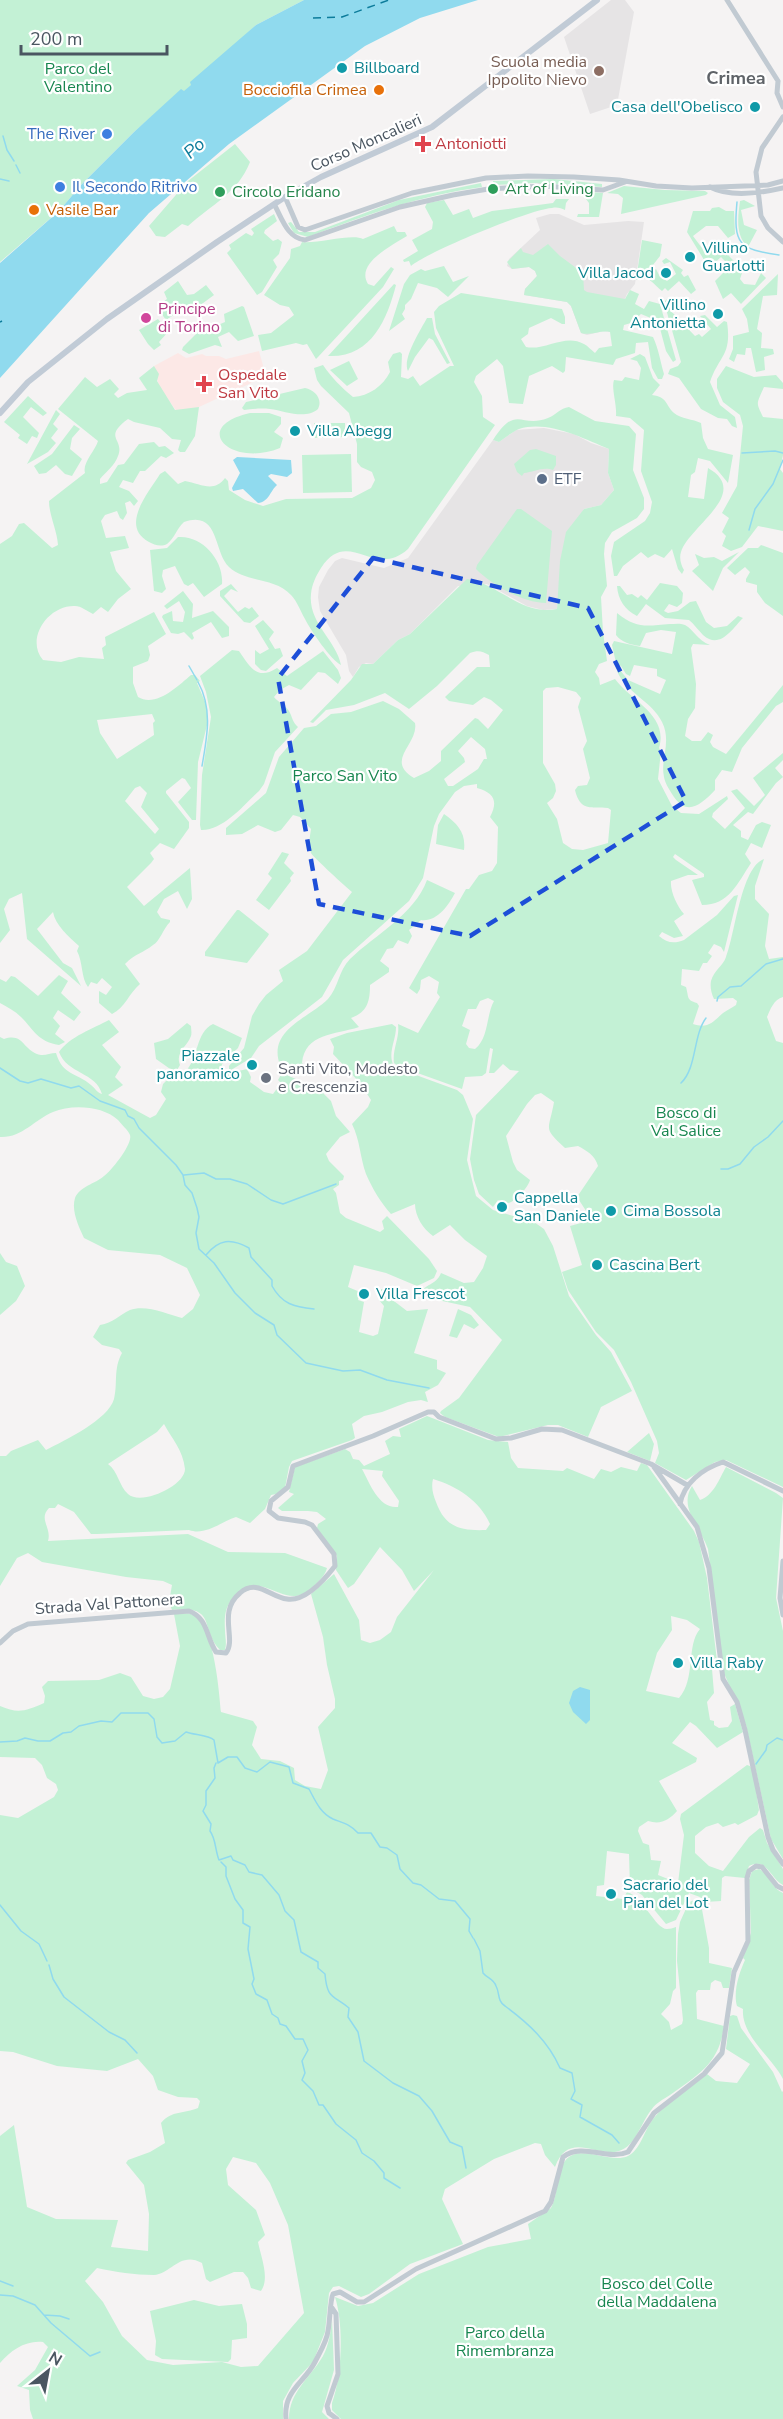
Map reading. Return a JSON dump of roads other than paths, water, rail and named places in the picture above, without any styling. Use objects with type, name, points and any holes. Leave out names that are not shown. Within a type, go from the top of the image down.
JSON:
[{"type":"main road","name":"Corso Moncalieri","points":[[0,413],[28,382],[107,319],[285,197],[330,173],[432,127],[597,0]]},
{"type":"street","points":[[727,0],[780,81],[776,88],[783,107]]},
{"type":"street","points":[[779,98],[783,92]]},
{"type":"street","points":[[783,117],[759,155],[756,172],[763,220],[783,242]]},
{"type":"street","points":[[775,130],[783,126]]},
{"type":"street","points":[[285,197],[298,227],[305,230],[412,193],[486,178],[574,177],[662,187],[708,186],[729,194],[783,181]]},
{"type":"street","points":[[274,204],[290,233],[306,240],[391,210],[453,195],[488,189],[534,187],[603,190],[625,182]]},
{"type":"street","points":[[757,188],[783,188]]},
{"type":"street","name":"Strada Val Pattonera","points":[[0,1642],[17,1628],[32,1623],[189,1611],[198,1615],[203,1621],[216,1652],[226,1653],[230,1643],[228,1616],[238,1594],[257,1587],[283,1598],[299,1598],[312,1590],[335,1566],[334,1554],[312,1525],[278,1518],[269,1511],[271,1501],[288,1487],[293,1466],[373,1436],[428,1412],[434,1412],[439,1418],[496,1439],[511,1438],[542,1429],[562,1430],[651,1464]]},
{"type":"street","points":[[680,1504],[687,1485],[723,1462],[783,1491]]},
{"type":"street","points":[[651,1464],[687,1485]]},
{"type":"street","points":[[651,1464],[697,1527],[705,1548],[723,1679],[737,1702],[768,1837],[773,1850],[783,1864]]},
{"type":"street","points":[[783,1561],[780,1598],[783,1615]]},
{"type":"street","points":[[286,2419],[288,2398],[315,2362],[327,2336],[333,2294],[340,2292],[357,2302],[364,2302],[416,2269],[545,2211],[551,2202],[560,2162],[567,2154],[588,2151],[612,2156],[623,2154],[631,2149],[654,2114],[704,2074],[722,2053],[734,1972],[748,1941],[747,1878],[749,1871],[756,1866],[762,1867],[777,1886],[783,1889]]},
{"type":"street","points":[[332,2308],[336,2314],[338,2374],[327,2406],[329,2412],[337,2419]]},
{"type":"water","name":"Po","points":[[304,0],[478,0],[420,18],[365,46],[229,144],[149,213],[0,378],[0,263],[59,211],[81,185],[134,132],[181,89],[184,91],[191,85],[190,82],[256,25]]},
{"type":"water","points":[[237,457],[291,460],[292,473],[287,477],[271,474],[268,476],[277,485],[267,498],[258,503],[243,489],[233,491],[232,488],[240,473],[233,460]]},
{"type":"water","points":[[580,1687],[590,1690],[590,1720],[586,1724],[573,1712],[569,1703],[573,1691]]},
{"type":"waterway","points":[[3,136],[7,150],[14,161]]},
{"type":"waterway","points":[[16,165],[20,173]]},
{"type":"waterway","points":[[0,179],[9,181]]},
{"type":"waterway","points":[[737,202],[736,228],[742,242],[755,250],[779,255]]},
{"type":"waterway","points":[[742,453],[775,451],[783,453]]},
{"type":"waterway","points":[[749,530],[755,509],[773,484],[783,460]]},
{"type":"waterway","points":[[189,666],[197,680]]},
{"type":"waterway","points":[[198,682],[206,702],[208,723],[202,766]]},
{"type":"waterway","points":[[717,1001],[718,997],[730,987],[741,986],[766,964],[783,959]]},
{"type":"waterway","points":[[681,1083],[690,1069],[699,1033],[706,1018]]},
{"type":"waterway","points":[[0,1068],[20,1081],[28,1083],[41,1079],[71,1088],[79,1086],[100,1101],[125,1110],[183,1175],[185,1185],[192,1193],[199,1217],[196,1233],[199,1249],[214,1263],[235,1293],[255,1313],[274,1325],[277,1335],[306,1363],[343,1371],[360,1370],[387,1380],[429,1388]]},
{"type":"waterway","points":[[721,1169],[740,1164],[754,1147],[768,1137],[783,1121]]},
{"type":"waterway","points":[[184,1175],[204,1173],[216,1179],[230,1179],[247,1184],[271,1200],[283,1204],[336,1184]]},
{"type":"waterway","points":[[206,1255],[216,1246],[226,1242],[237,1243],[249,1248],[251,1257],[272,1280],[272,1286],[284,1301],[295,1306],[314,1309]]},
{"type":"waterway","points":[[0,1742],[25,1738],[50,1741],[79,1726],[101,1721],[112,1722],[121,1713],[148,1713],[154,1719],[157,1737],[162,1743],[175,1741],[186,1732],[214,1740],[218,1763],[228,1757],[237,1757],[245,1768],[257,1772],[270,1762],[289,1767],[293,1783],[309,1789],[318,1806],[325,1813],[358,1833],[371,1833],[380,1847],[387,1848],[397,1855],[400,1869],[413,1883],[421,1885],[439,1899],[455,1901],[470,1919],[469,1931],[473,1938]]},
{"type":"waterway","points":[[756,1764],[767,1745],[777,1738],[783,1740]]},
{"type":"waterway","points":[[216,1763],[215,1778],[206,1791],[206,1805],[203,1811],[211,1824],[210,1831],[219,1860],[231,1856],[233,1860],[245,1865],[249,1872],[262,1875],[279,1895],[285,1911],[294,1920],[301,1952],[318,1962],[318,1968],[325,1974],[329,1992],[349,2008],[348,2017],[358,2032],[364,2061],[393,2083],[419,2096],[432,2111],[450,2142],[462,2147],[466,2168]]},
{"type":"waterway","points":[[221,1862],[226,1867],[226,1876],[235,1899],[243,1910],[243,1923],[250,1927],[248,1949],[254,1979],[252,1984],[256,1994],[267,2000],[272,2014],[278,2018],[280,2024],[286,2026],[295,2039],[303,2039],[308,2050],[302,2061],[305,2073],[302,2080],[313,2091],[319,2105],[323,2105],[336,2124],[356,2140],[362,2153],[374,2161],[384,2173],[384,2178],[400,2188]]},
{"type":"waterway","points":[[0,1905],[21,1931],[39,1944],[47,1961]]},
{"type":"waterway","points":[[474,1939],[480,1951],[483,1973],[495,1984],[502,2004],[537,2033],[550,2049],[560,2068],[572,2073],[575,2091],[571,2099],[582,2105],[580,2117],[612,2135],[619,2143]]},
{"type":"waterway","points":[[49,1965],[53,1979],[64,1997],[109,2032],[125,2040],[137,2053]]},
{"type":"waterway","points":[[0,2281],[13,2286]]},
{"type":"waterway","points":[[0,2295],[13,2296],[35,2305],[51,2323],[90,2356],[100,2352]]},
{"type":"waterway","points":[[44,2315],[69,2319]]},
{"type":"place","name":"Billboard","points":[[342,68]]},
{"type":"place","name":"Scuola media Ippolito Nievo","points":[[599,71]]},
{"type":"place","name":"Bocciofila Crimea","points":[[379,90]]},
{"type":"place","name":"Casa dell'Obelisco","points":[[755,107]]},
{"type":"place","name":"The River","points":[[107,134]]},
{"type":"place","name":"Antoniotti","points":[[423,144]]},
{"type":"place","name":"Il Secondo Ritrivo","points":[[60,187]]},
{"type":"place","name":"Art of Living","points":[[493,189]]},
{"type":"place","name":"Circolo Eridano","points":[[220,192]]},
{"type":"place","name":"Vasile Bar","points":[[34,210]]},
{"type":"place","name":"Villino Guarlotti","points":[[690,257]]},
{"type":"place","name":"Villa Jacod","points":[[666,273]]},
{"type":"place","name":"Villino Antonietta","points":[[718,314]]},
{"type":"place","name":"Principe di Torino","points":[[146,318]]},
{"type":"place","name":"Ospedale San Vito","points":[[204,384]]},
{"type":"place","name":"Villa Abegg","points":[[295,431]]},
{"type":"place","name":"ETF","points":[[542,479]]},
{"type":"place","name":"Piazzale panoramico","points":[[252,1065]]},
{"type":"place","name":"Santi Vito, Modesto e Crescenzia","points":[[266,1078]]},
{"type":"place","name":"Cappella San Daniele","points":[[502,1207]]},
{"type":"place","name":"Cima Bossola","points":[[611,1211]]},
{"type":"place","name":"Cascina Bert","points":[[597,1265]]},
{"type":"place","name":"Villa Frescot","points":[[364,1294]]},
{"type":"place","name":"Villa Raby","points":[[678,1663]]},
{"type":"place","name":"Sacrario del Pian del Lot","points":[[611,1894]]},
{"type":"district","name":"Crimea","points":[[736,78]]},
{"type":"park label","name":"Parco del Valentino","points":[[78,78]]},
{"type":"park label","name":"Parco San Vito","points":[[345,776]]},
{"type":"park label","name":"Bosco di Val Salice","points":[[686,1122]]},
{"type":"park label","name":"Bosco del Colle della Maddalena","points":[[657,2293]]},
{"type":"park label","name":"Parco della Rimembranza","points":[[505,2342]]}]
